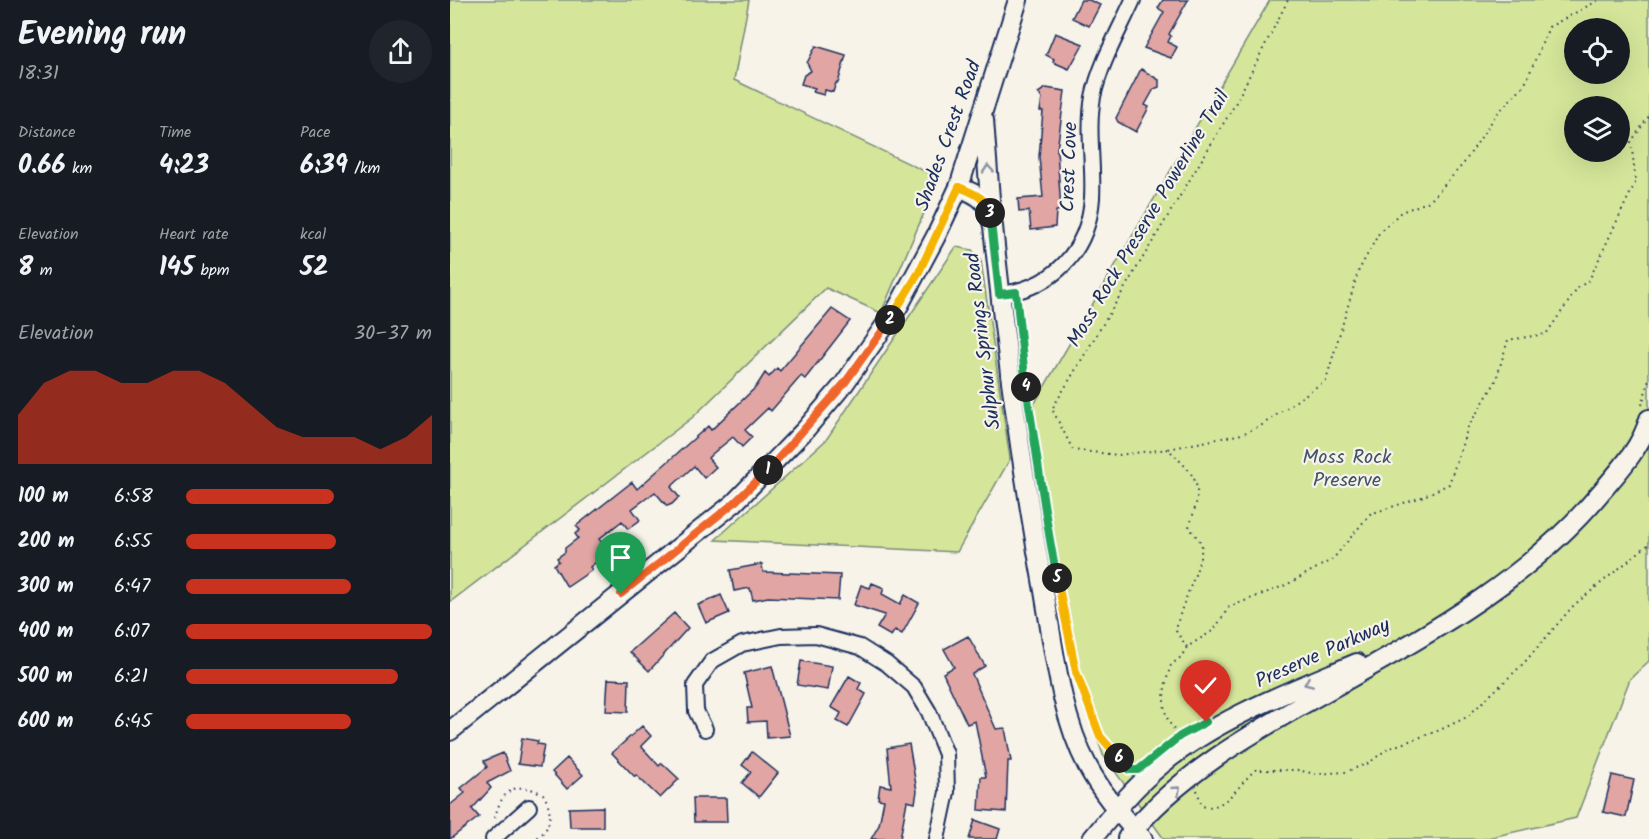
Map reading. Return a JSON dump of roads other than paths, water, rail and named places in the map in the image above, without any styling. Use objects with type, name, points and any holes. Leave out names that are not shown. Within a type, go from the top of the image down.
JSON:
[{"type":"street","name":"Shades Crest Road","points":[[450,731],[734,503],[773,465],[844,384],[877,340],[919,272],[959,187],[1018,0]]},
{"type":"street","name":"Crest Cove","points":[[999,294],[1028,290],[1052,277],[1073,253],[1084,232],[1092,200],[1090,141],[1093,97],[1102,69],[1133,0]]},
{"type":"street","points":[[983,113],[993,226]]},
{"type":"street","name":"Sulphur Springs Road","points":[[959,187],[977,195],[988,206],[993,226],[999,294],[1018,440],[1060,682],[1075,736],[1088,767],[1134,836]]},
{"type":"street","name":"Preserve Parkway","points":[[1134,836],[1196,773],[1271,722],[1439,628],[1499,589],[1548,549],[1590,506],[1626,463],[1644,414]]},
{"type":"street","name":"Preserve Parkway","points":[[1092,839],[1117,808],[1161,764],[1230,720],[1297,688],[1439,628]]},
{"type":"street","points":[[705,729],[696,711],[695,685],[712,661],[742,644],[781,636],[816,635],[860,647],[887,664],[914,687],[929,712],[946,754],[947,792],[937,839]]},
{"type":"street","points":[[493,839],[529,807]]},
{"type":"park label","name":"Moss Rock Preserve","points":[[1347,470]]}]
